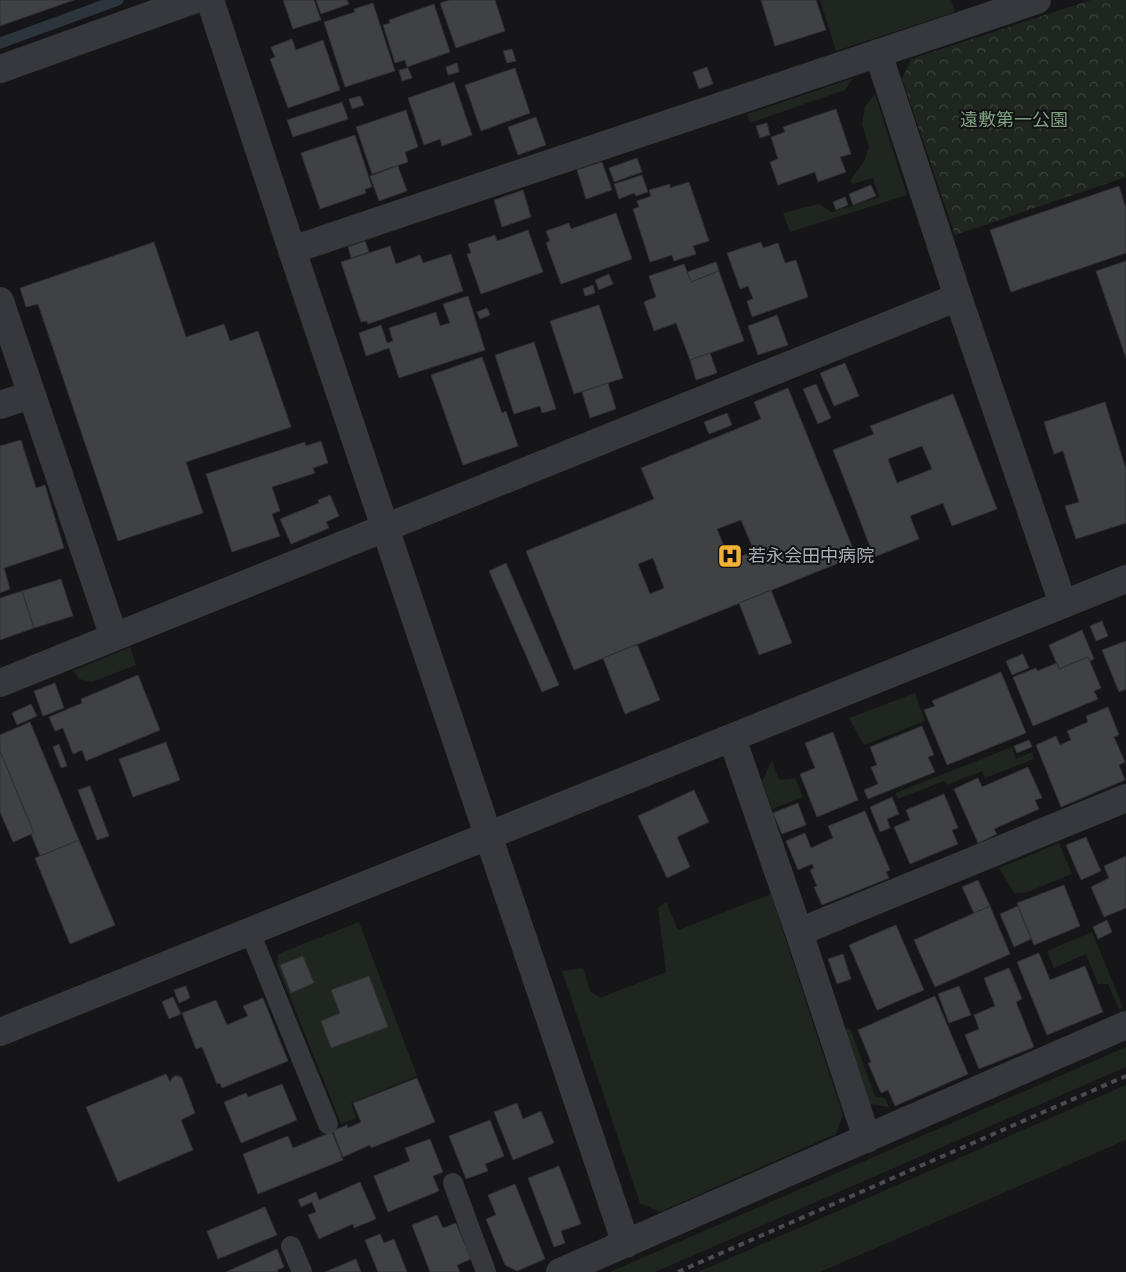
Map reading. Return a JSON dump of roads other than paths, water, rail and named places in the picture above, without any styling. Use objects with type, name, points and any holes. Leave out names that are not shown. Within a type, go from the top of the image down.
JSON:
[{"type":"street","points":[[0,69],[193,0]]},
{"type":"street","points":[[210,0],[384,527],[626,1244]]},
{"type":"street","points":[[292,250],[1037,0]]},
{"type":"street","points":[[878,53],[958,297],[1064,604]]},
{"type":"street","points":[[0,683],[958,297]]},
{"type":"street","points":[[0,301],[114,637]]},
{"type":"street","points":[[0,405],[31,395]]},
{"type":"street","points":[[0,1032],[1126,578]]},
{"type":"street","points":[[732,738],[799,932],[867,1139]]},
{"type":"street","points":[[799,932],[1126,798]]},
{"type":"street","points":[[560,1272],[1126,1025]]},
{"type":"lane","points":[[250,932],[328,1124]]},
{"type":"lane","points":[[452,1183],[486,1272]]},
{"type":"lane","points":[[291,1246],[302,1272]]},
{"type":"waterway","points":[[0,43],[118,0]]},
{"type":"railway","points":[[678,1272],[1126,1076]]},
{"type":"place","name":"若永会田中病院","points":[[730,556]]},
{"type":"park label","name":"遠敷第一公園","points":[[1014,120]]}]
